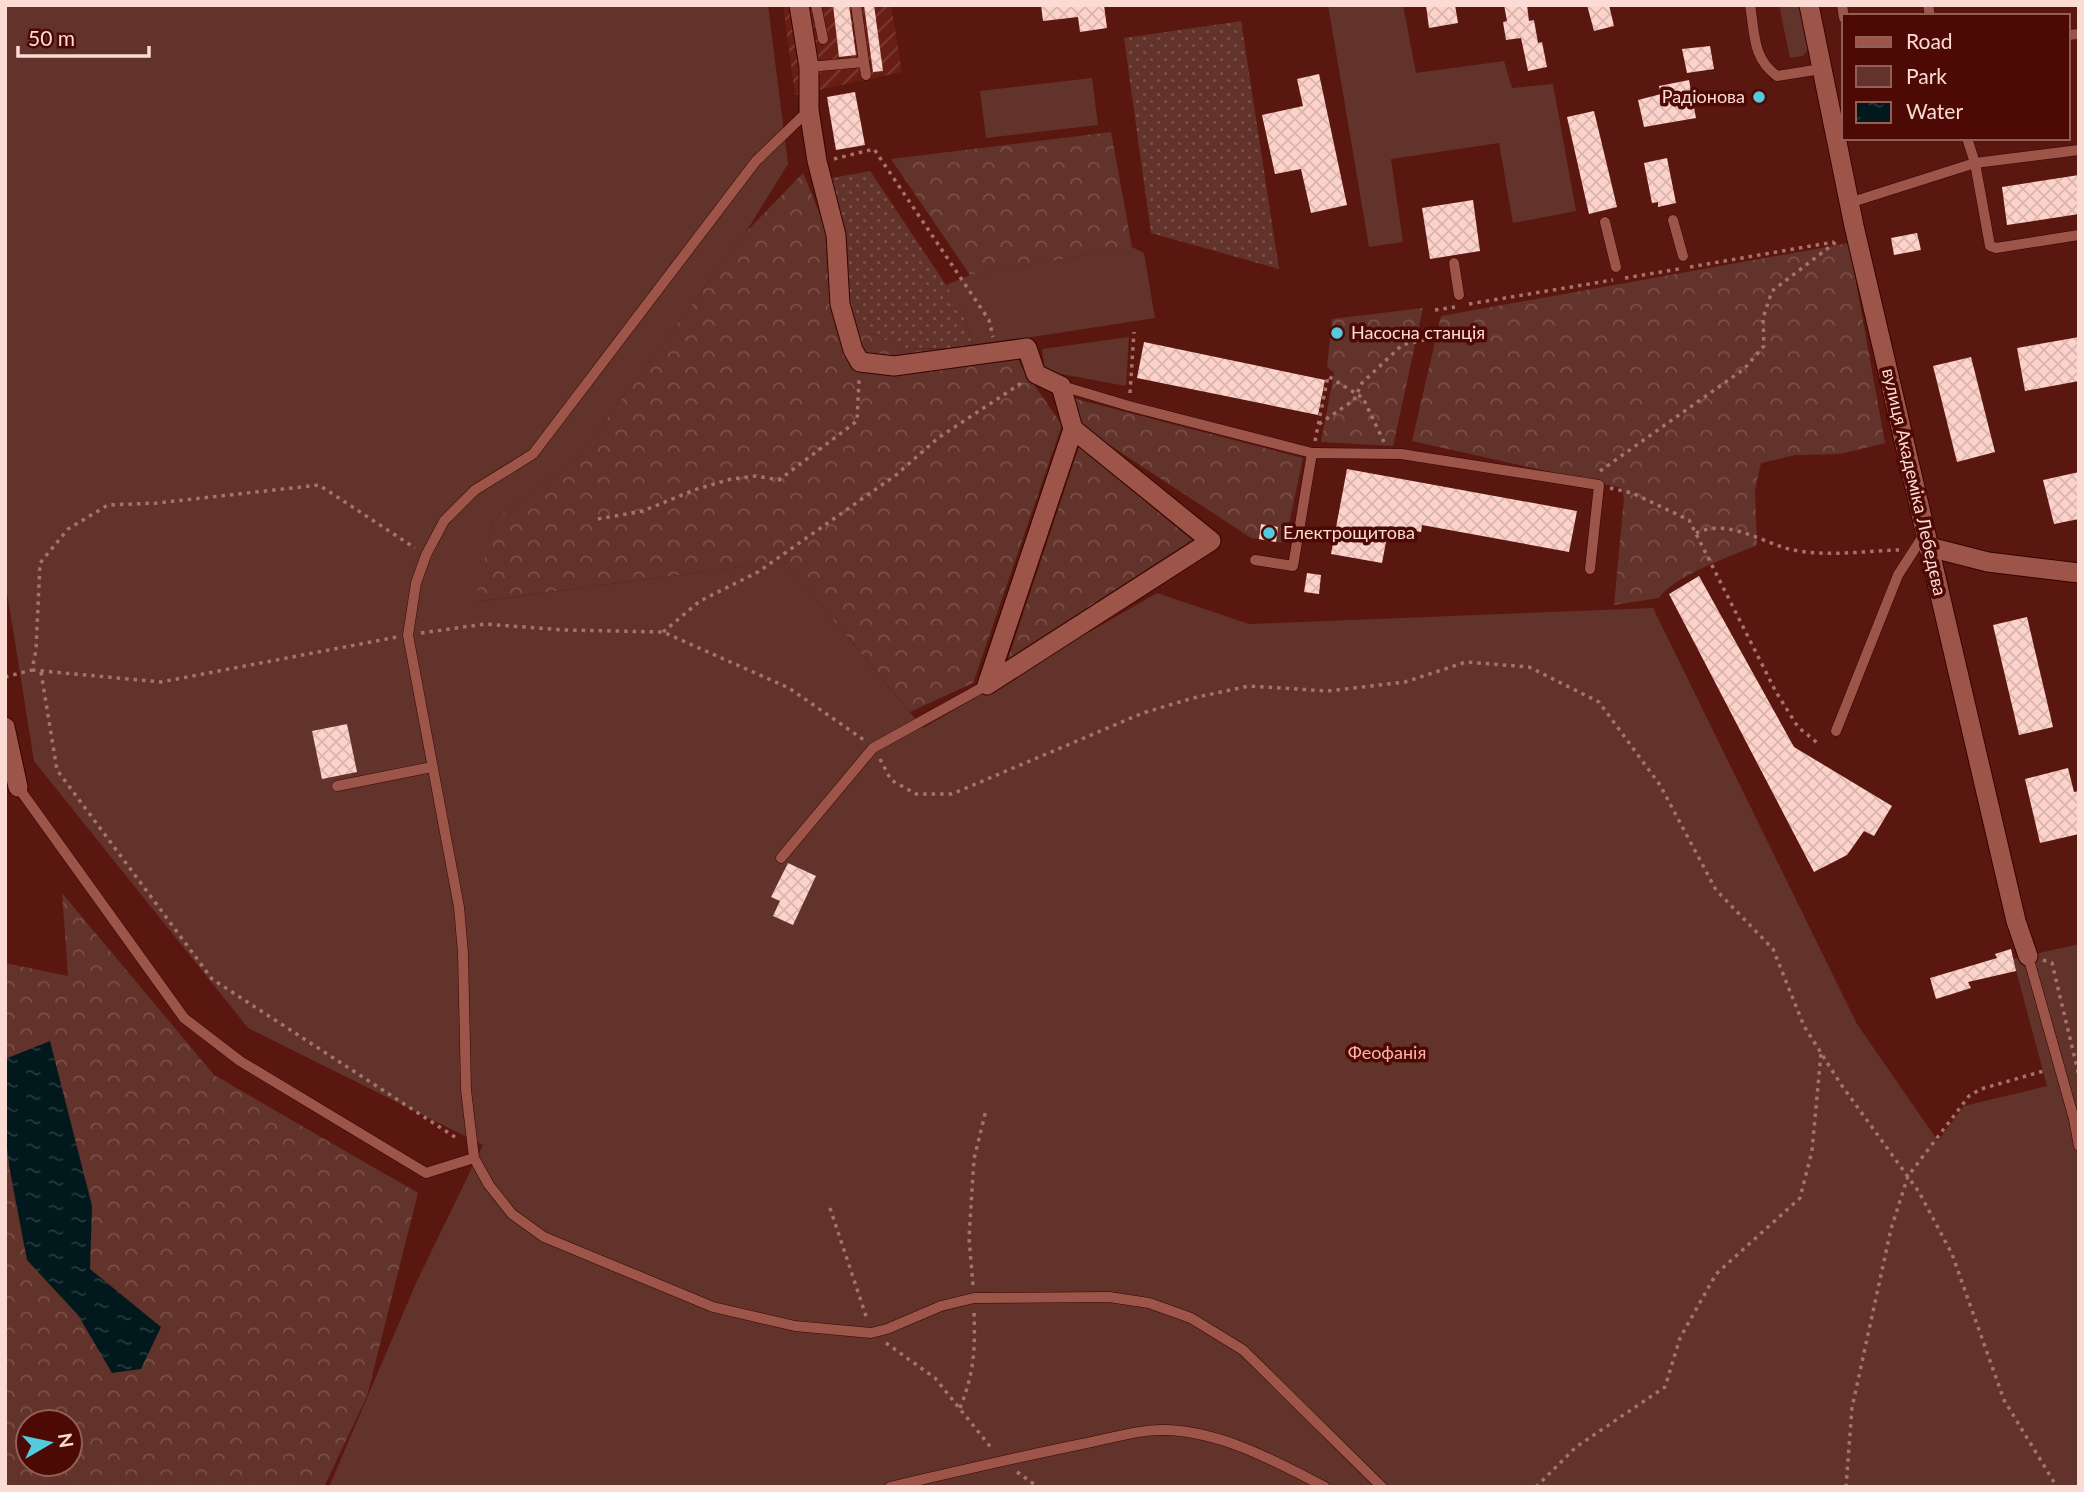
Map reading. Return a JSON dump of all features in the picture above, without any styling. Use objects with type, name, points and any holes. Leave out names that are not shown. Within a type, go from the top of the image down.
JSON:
[{"type":"street","points":[[799,5],[809,67],[809,110],[817,161],[836,234],[840,304],[853,350],[860,362],[894,366],[1027,348],[1036,374],[1061,386],[1073,429],[987,684]]},
{"type":"street","name":"вулиця Академіка Лебедєва","points":[[1809,5],[1857,238],[2016,921],[2028,956]]},
{"type":"street","points":[[987,684],[1211,541],[1073,429]]},
{"type":"street","points":[[1927,540],[1988,562],[2079,573]]},
{"type":"street","points":[[5,727],[18,787]]},
{"type":"lane","points":[[816,5],[822,39]]},
{"type":"lane","points":[[856,5],[866,75]]},
{"type":"lane","points":[[1750,5],[1759,59],[1767,69],[1777,76],[1821,69]]},
{"type":"lane","points":[[809,67],[864,62]]},
{"type":"lane","points":[[809,110],[756,161],[533,454],[475,490],[444,521],[426,555],[416,583],[408,635],[459,907],[463,953],[466,1090],[473,1153],[489,1185],[512,1214],[544,1237],[713,1307],[795,1326],[871,1333],[941,1306],[974,1298],[1109,1297],[1149,1303],[1191,1318],[1243,1350],[1382,1487]]},
{"type":"lane","points":[[1968,140],[1975,163],[1990,247],[2079,235]]},
{"type":"lane","points":[[1849,203],[1975,163],[2079,150]]},
{"type":"lane","points":[[1673,219],[1683,256]]},
{"type":"lane","points":[[1605,222],[1616,267]]},
{"type":"lane","points":[[1454,263],[1459,295]]},
{"type":"lane","points":[[1061,386],[1312,453],[1390,454],[1596,481],[1590,569]]},
{"type":"lane","points":[[1255,560],[1293,566],[1312,453]]},
{"type":"lane","points":[[1836,731],[1898,575],[1927,540]]},
{"type":"lane","points":[[781,858],[873,748],[987,684]]},
{"type":"lane","points":[[337,786],[432,767]]},
{"type":"lane","points":[[18,787],[184,1018],[240,1062],[426,1173],[473,1153]]},
{"type":"lane","points":[[2028,956],[2079,1146]]},
{"type":"lane","points":[[890,1487],[1002,1460],[1131,1434],[1165,1430],[1214,1437],[1263,1454],[1325,1487]]},
{"type":"path","points":[[833,159],[874,149],[989,320],[996,353]]},
{"type":"path","points":[[1435,310],[1857,238]]},
{"type":"path","points":[[1596,481],[1744,369],[1764,346],[1763,318],[1772,291],[1836,242]]},
{"type":"path","points":[[1129,406],[1134,332]]},
{"type":"path","points":[[1390,454],[1363,398],[1351,391],[1328,376],[1319,424],[1354,400],[1358,391],[1362,383],[1402,345],[1428,339]]},
{"type":"path","points":[[598,519],[643,511],[694,490],[732,479],[756,476],[779,480],[857,421],[860,362]]},
{"type":"path","points":[[663,632],[699,601],[758,572],[896,475],[938,438],[1036,374]]},
{"type":"path","points":[[1596,481],[1632,493],[1689,520],[1776,692],[1798,727],[1820,745]]},
{"type":"path","points":[[32,670],[36,650],[40,563],[68,528],[108,505],[157,503],[319,485],[426,555]]},
{"type":"path","points":[[1696,533],[1706,528],[1717,528],[1744,533],[1785,548],[1811,553],[1899,550]]},
{"type":"path","points":[[5,677],[32,670],[161,682],[408,635],[485,624],[564,630],[663,632],[789,688],[846,726],[873,748],[891,779],[916,794],[952,794],[1143,713],[1193,698],[1250,687],[1328,691],[1405,682],[1466,662],[1529,667],[1599,702],[1660,785],[1716,890],[1773,949],[1804,1026],[1840,1083],[1919,1192],[1952,1254],[2004,1400],[2057,1487]]},
{"type":"path","points":[[41,671],[57,770],[212,979],[473,1153]]},
{"type":"path","points":[[2028,956],[2052,963],[2079,1076]]},
{"type":"path","points":[[1536,1487],[1576,1447],[1665,1387],[1680,1338],[1716,1274],[1800,1198],[1812,1151],[1821,1053]]},
{"type":"path","points":[[1846,1487],[1852,1408],[1891,1228],[1908,1176],[1969,1096],[1981,1089],[2059,1067]]},
{"type":"path","points":[[960,1408],[971,1380],[975,1355],[969,1238],[974,1159],[986,1110]]},
{"type":"path","points":[[830,1208],[871,1333],[936,1378],[1002,1460],[1038,1487]]},
{"type":"shaded area","points":[[783,5],[891,5],[902,72],[795,95]]},
{"type":"green space","name":"Феофанія","points":[[5,5],[768,5],[788,164],[746,232],[578,457],[493,521],[476,602],[784,561],[923,728],[1157,593],[1249,624],[1653,608],[1857,1024],[1938,1141],[1964,1106],[2047,1086],[2013,959],[2079,944],[2079,1487],[329,1487],[416,1283],[483,1145],[248,1028],[34,761],[5,580]]},
{"type":"green space","points":[[1328,5],[1403,5],[1416,73],[1504,61],[1512,88],[1553,84],[1576,211],[1513,223],[1499,143],[1391,159],[1403,242],[1369,247]]},
{"type":"green space","points":[[1779,5],[1799,5],[1808,50],[1803,56],[1790,58]]},
{"type":"green space","points":[[1241,21],[1279,269],[1151,233],[1124,38]]},
{"type":"green space","points":[[1092,78],[1098,125],[986,138],[980,91]]},
{"type":"green space","points":[[1111,132],[1132,247],[970,275],[891,159]]},
{"type":"green space","points":[[870,171],[962,309],[973,346],[958,349],[904,348],[865,331],[840,304],[827,179]]},
{"type":"green space","points":[[803,173],[865,331],[904,348],[958,350],[1012,340],[1021,366],[1062,425],[973,683],[910,712],[784,561],[475,602],[493,521],[578,457],[746,232]]},
{"type":"green space","points":[[1849,243],[1885,443],[1840,454],[1796,455],[1761,463],[1755,491],[1757,545],[1690,574],[1659,598],[1614,605],[1624,498],[1622,488],[1412,441],[1441,316]]},
{"type":"green space","points":[[1132,247],[1144,253],[1155,318],[973,346],[962,309],[946,285],[970,275]]},
{"type":"green space","points":[[1423,308],[1393,446],[1321,442],[1334,373],[1327,367],[1332,319]]},
{"type":"green space","points":[[1129,337],[1126,386],[1045,371],[1042,349]]},
{"type":"green space","points":[[1072,398],[1303,458],[1285,543],[1251,538],[1082,427]]},
{"type":"green space","points":[[1079,447],[1192,540],[1008,659]]},
{"type":"green space","points":[[62,893],[214,1075],[418,1193],[367,1396],[324,1487],[5,1487],[5,963],[68,976]]},
{"type":"water","points":[[50,1041],[92,1206],[90,1269],[161,1327],[141,1369],[112,1373],[78,1315],[27,1260],[5,1134],[5,1059]]},
{"type":"building","points":[[833,5],[849,5],[856,55],[839,57]]},
{"type":"building","points":[[864,5],[874,5],[883,71],[873,72]]},
{"type":"building","points":[[1041,5],[1104,5],[1107,28],[1080,32],[1078,17],[1043,21]]},
{"type":"building","points":[[1426,5],[1455,5],[1458,23],[1429,28]]},
{"type":"building","points":[[1504,5],[1527,5],[1529,21],[1534,20],[1538,43],[1542,42],[1547,67],[1528,71],[1521,38],[1506,40]]},
{"type":"building","points":[[1587,5],[1609,5],[1614,26],[1594,31]]},
{"type":"building","points":[[1710,46],[1714,69],[1687,73],[1682,49]]},
{"type":"building","points":[[1319,74],[1347,205],[1311,213],[1301,169],[1275,174],[1262,115],[1303,106],[1297,79]]},
{"type":"building","points":[[1689,80],[1696,118],[1644,127],[1638,100],[1661,94],[1659,86]]},
{"type":"building","points":[[855,92],[865,145],[836,150],[827,97]]},
{"type":"building","points":[[1594,111],[1617,207],[1589,214],[1567,117]]},
{"type":"building","points":[[1667,158],[1676,203],[1658,207],[1658,202],[1652,203],[1644,163]]},
{"type":"building","points":[[2079,175],[2079,214],[2007,225],[2002,187]]},
{"type":"building","points":[[1473,200],[1480,251],[1430,259],[1422,208]]},
{"type":"building","points":[[1917,233],[1921,250],[1894,255],[1891,238]]},
{"type":"building","points":[[2079,337],[2079,381],[2025,391],[2017,348]]},
{"type":"building","points":[[1144,342],[1325,380],[1318,415],[1137,378]]},
{"type":"building","points":[[1971,357],[1995,452],[1957,462],[1933,366]]},
{"type":"building","points":[[1347,469],[1577,511],[1569,552],[1422,525],[1421,532],[1389,526],[1382,563],[1331,554]]},
{"type":"building","points":[[2079,472],[2079,519],[2054,524],[2043,480]]},
{"type":"building","name":"Електрощитова","points":[[1261,524],[1278,527],[1276,542],[1259,539]]},
{"type":"building","points":[[1307,573],[1321,575],[1319,594],[1304,592]]},
{"type":"building","points":[[1699,576],[1794,747],[1892,806],[1874,836],[1864,831],[1847,855],[1814,872],[1669,594]]},
{"type":"building","points":[[2027,617],[2053,727],[2019,735],[1993,625]]},
{"type":"building","points":[[347,724],[357,772],[322,779],[312,731]]},
{"type":"building","points":[[2068,768],[2074,792],[2079,791],[2079,834],[2040,843],[2025,779]]},
{"type":"building","points":[[788,863],[816,876],[793,925],[773,916],[780,901],[771,897]]},
{"type":"building","points":[[2011,949],[2016,971],[1968,982],[1971,988],[1936,999],[1930,978],[1997,958],[1995,954]]},
{"type":"place","name":"Радіонова","points":[[1759,97]]},
{"type":"place","name":"Насосна станція","points":[[1337,333]]},
{"type":"place","name":"Електрощитова","points":[[1269,533]]}]
